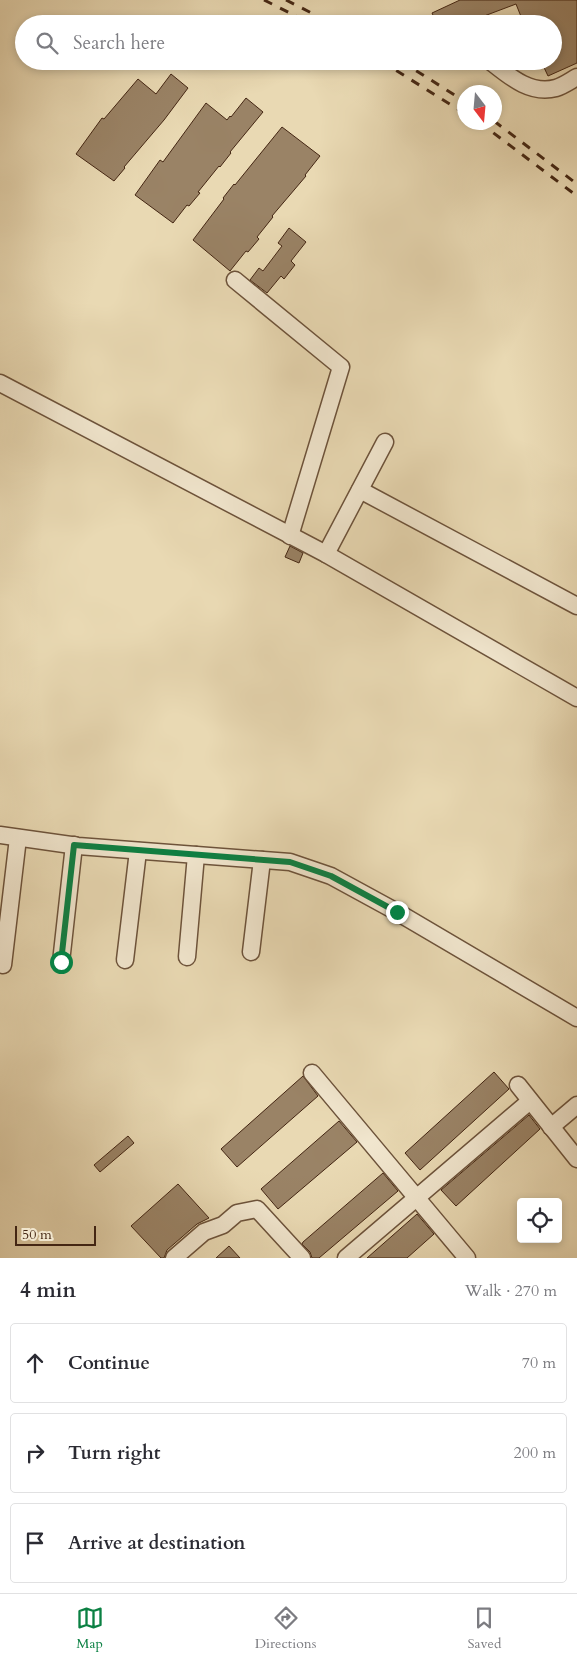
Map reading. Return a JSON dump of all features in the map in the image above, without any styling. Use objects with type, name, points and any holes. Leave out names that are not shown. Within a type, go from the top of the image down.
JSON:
[{"type":"street","points":[[502,70],[513,79],[536,89],[555,88],[577,77]]},
{"type":"street","points":[[235,280],[341,367],[290,536]]},
{"type":"street","points":[[0,383],[326,554],[577,698]]},
{"type":"street","points":[[326,554],[386,442]]},
{"type":"street","points":[[360,490],[577,606]]},
{"type":"street","points":[[0,835],[138,851],[290,862],[331,876],[402,915],[577,1018]]},
{"type":"street","points":[[2,965],[18,838]]},
{"type":"street","points":[[61,962],[74,845]]},
{"type":"street","points":[[125,960],[138,851]]},
{"type":"street","points":[[187,956],[196,855]]},
{"type":"street","points":[[251,952],[262,860]]},
{"type":"street","points":[[312,1073],[467,1258]]},
{"type":"street","points":[[518,1085],[577,1159]]},
{"type":"street","points":[[346,1258],[530,1101]]},
{"type":"street","points":[[551,1127],[577,1105]]},
{"type":"street","points":[[174,1258],[204,1232],[223,1225],[237,1214],[257,1209],[302,1258]]},
{"type":"building","points":[[460,0],[577,0],[577,63],[562,70],[562,15],[520,15],[516,4],[487,15],[433,15],[432,13]]},
{"type":"building","points":[[545,70],[561,70],[548,76]]},
{"type":"building","points":[[171,74],[188,88],[114,181],[76,154],[102,118],[104,119],[138,79],[156,94]]},
{"type":"building","points":[[246,98],[263,112],[198,192],[200,193],[189,206],[187,205],[173,223],[135,195],[160,160],[163,162],[206,103],[227,120]]},
{"type":"building","points":[[282,127],[320,156],[306,176],[272,216],[257,237],[259,239],[248,252],[246,251],[230,271],[193,240],[234,184]]},
{"type":"building","points":[[289,228],[306,242],[291,261],[295,265],[284,279],[281,276],[267,293],[250,280],[259,268],[263,271],[282,246],[278,243]]},
{"type":"building","points":[[290,546],[303,553],[299,563],[285,557]]},
{"type":"building","points":[[494,1072],[509,1089],[420,1170],[405,1153]]},
{"type":"building","points":[[303,1076],[318,1096],[237,1167],[221,1149]]},
{"type":"building","points":[[529,1115],[540,1129],[456,1206],[441,1190]]},
{"type":"building","points":[[339,1121],[357,1142],[278,1209],[261,1189]]},
{"type":"building","points":[[128,1136],[134,1143],[100,1172],[94,1165]]},
{"type":"building","points":[[383,1173],[398,1191],[319,1258],[312,1258],[310,1252],[302,1244],[303,1242]]},
{"type":"building","points":[[178,1184],[209,1218],[197,1224],[167,1250],[164,1258],[161,1258],[131,1226]]},
{"type":"building","points":[[417,1214],[434,1234],[407,1258],[367,1258]]},
{"type":"building","points":[[229,1246],[240,1258],[216,1258]]},
{"type":"railway","points":[[264,0],[294,15]]},
{"type":"railway","points":[[286,0],[315,15]]},
{"type":"railway","points":[[395,70],[457,109]]},
{"type":"railway","points":[[415,70],[457,97]]},
{"type":"railway","points":[[502,127],[577,184]]},
{"type":"railway","points":[[490,130],[577,196]]},
{"type":"route","points":[[61,962],[74,845],[169,854],[290,862],[331,876],[397,912]]}]
